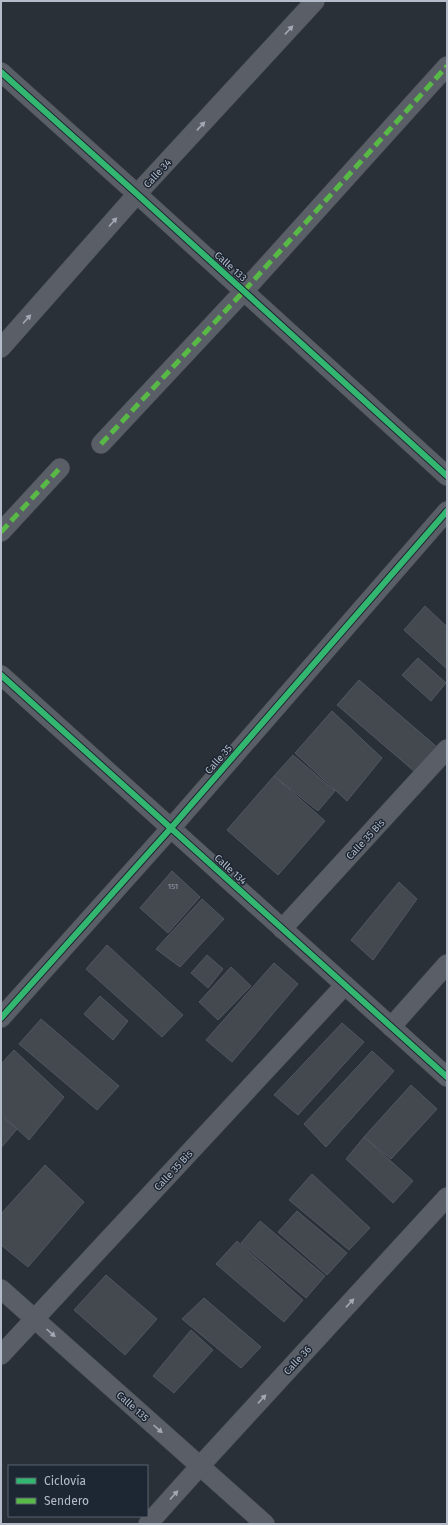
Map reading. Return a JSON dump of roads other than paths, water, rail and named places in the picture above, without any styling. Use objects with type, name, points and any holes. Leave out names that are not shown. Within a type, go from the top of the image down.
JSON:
[{"type":"street","name":"Calle 34","points":[[1,348],[138,194],[315,1]]},
{"type":"street","points":[[101,444],[244,291],[447,66]]},
{"type":"street","name":"Calle 133","points":[[1,72],[138,194],[447,476]]},
{"type":"street","points":[[1,532],[60,468]]},
{"type":"street","name":"Calle 35","points":[[1,1018],[171,828],[447,511]]},
{"type":"street","name":"Calle 134","points":[[1,675],[447,1077]]},
{"type":"street","name":"Calle 35 Bis","points":[[282,929],[447,749]]},
{"type":"street","points":[[391,1026],[447,964]]},
{"type":"street","name":"Calle 35 Bis","points":[[1,1356],[34,1318],[345,985]]},
{"type":"street","name":"Calle 36","points":[[148,1524],[447,1197]]},
{"type":"street","name":"Calle 135","points":[[1,1289],[265,1524]]}]
